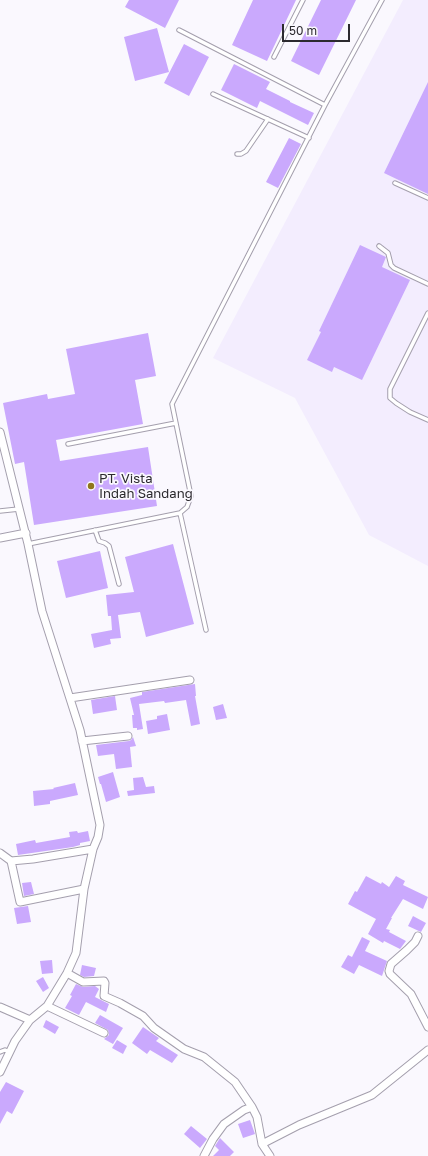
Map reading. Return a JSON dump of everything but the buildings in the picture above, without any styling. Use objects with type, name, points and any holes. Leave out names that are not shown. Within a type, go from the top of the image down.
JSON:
[{"type":"street","points":[[0,432],[26,533],[42,611],[70,698],[82,742],[100,825],[98,838],[93,849],[84,889],[76,952],[68,973],[46,1006],[30,1020],[15,1041],[0,1072]]},
{"type":"street","points":[[0,538],[26,533]]},
{"type":"street","points":[[70,698],[190,680]]},
{"type":"street","points":[[82,742],[128,736]]},
{"type":"street","points":[[0,853],[12,860],[33,859],[93,849]]},
{"type":"street","points":[[12,860],[20,902],[84,889]]},
{"type":"street","points":[[418,936],[415,942],[391,964],[389,971],[390,974],[411,994],[428,1027]]},
{"type":"street","points":[[68,973],[83,982],[104,981],[104,996],[143,1016],[154,1028],[184,1049],[204,1057],[235,1082],[257,1117],[262,1144],[270,1156]]},
{"type":"street","points":[[46,1006],[104,1033]]},
{"type":"street","points":[[0,1007],[30,1020]]},
{"type":"street","points":[[262,1144],[299,1125],[372,1095],[428,1050]]},
{"type":"street","points":[[204,1156],[213,1139],[224,1124],[244,1110],[252,1107]]},
{"type":"lane","points":[[274,57],[303,0]]},
{"type":"lane","points":[[28,544],[180,513],[187,507],[191,496],[172,404],[308,138],[382,0]]},
{"type":"lane","points":[[179,30],[326,105]]},
{"type":"lane","points":[[213,94],[308,138]]},
{"type":"lane","points":[[237,154],[241,154],[246,150],[268,119]]},
{"type":"lane","points":[[395,183],[428,198]]},
{"type":"lane","points":[[379,246],[388,253],[391,265],[394,268],[428,284]]},
{"type":"lane","points":[[428,313],[390,389],[390,398],[406,409],[428,420]]},
{"type":"lane","points":[[68,444],[176,423]]},
{"type":"lane","points":[[0,511],[20,509]]},
{"type":"lane","points":[[180,513],[206,630]]},
{"type":"lane","points":[[95,530],[99,541],[109,546],[119,584]]},
{"type":"lane","points":[[0,1052],[5,1050],[10,1052]]},
{"type":"shaded area","points":[[403,0],[428,0],[428,566],[369,535],[295,398],[213,358]]},
{"type":"place","name":"PT. Vista Indah Sandang","points":[[91,486]]}]
